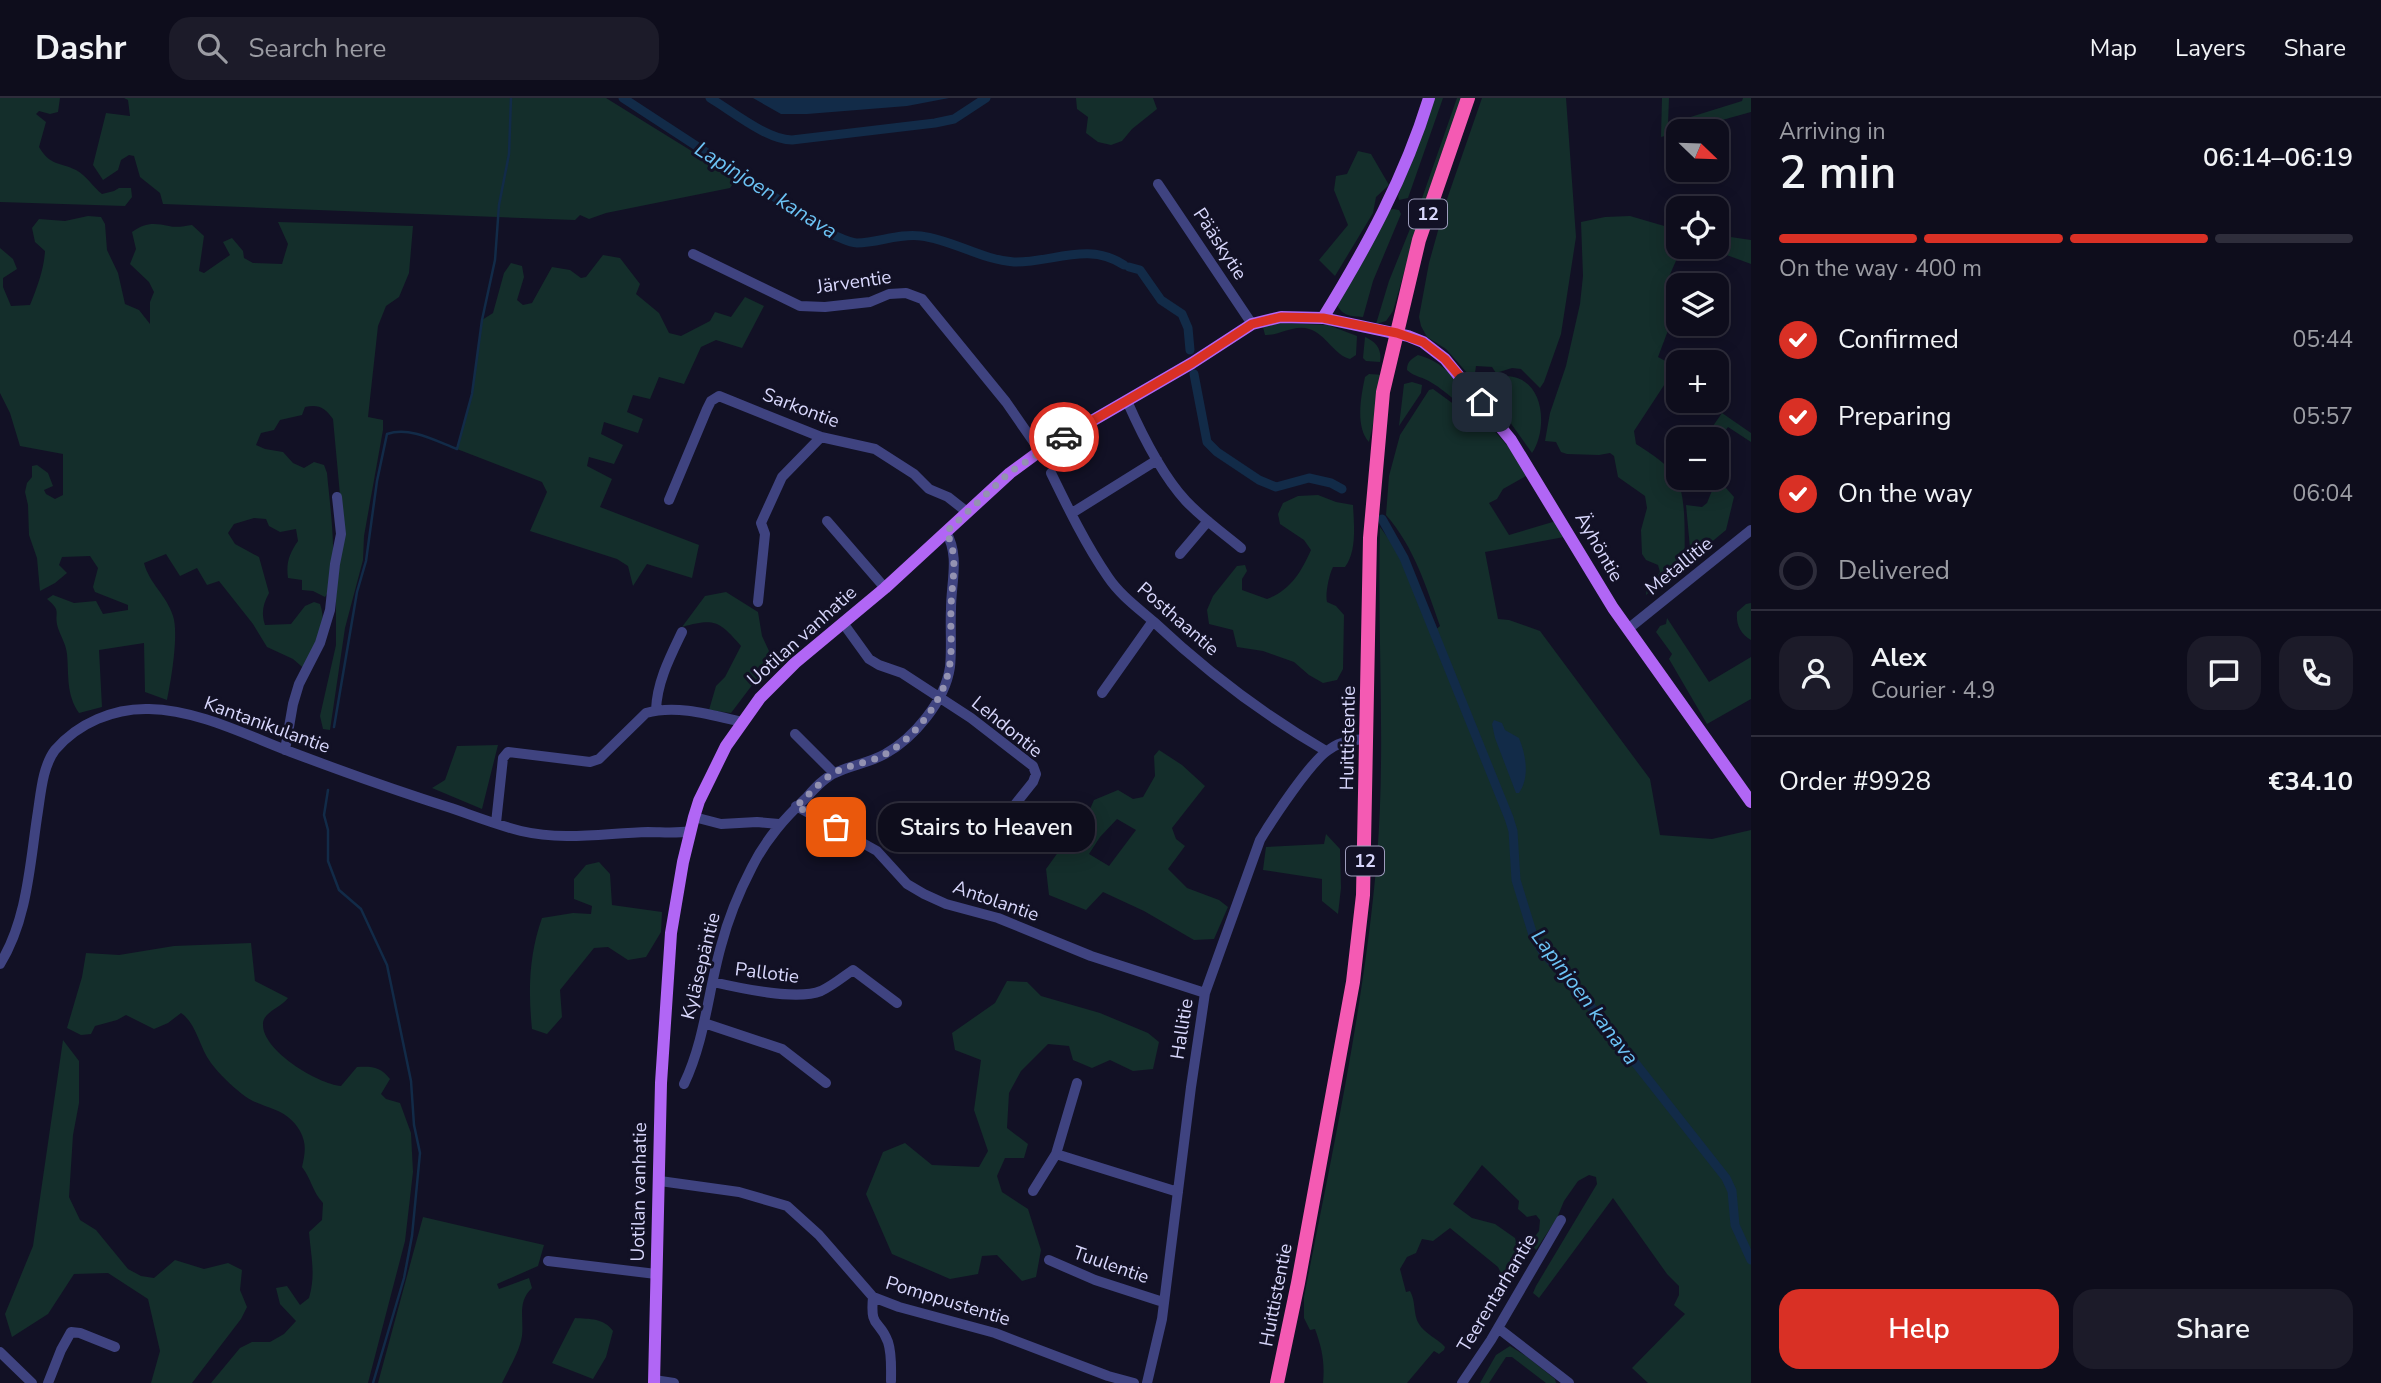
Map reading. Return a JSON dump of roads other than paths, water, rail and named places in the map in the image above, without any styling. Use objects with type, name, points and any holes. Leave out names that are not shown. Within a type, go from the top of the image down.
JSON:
[{"type":"highway","name":"Huittistentie","points":[[1277,1383],[1353,982],[1363,895],[1370,538],[1383,392],[1419,240],[1468,98]]},
{"type":"main road","points":[[1323,318],[1388,205],[1420,129],[1429,98]]},
{"type":"main road","name":"Uotilan vanhatie","points":[[654,1382],[661,1083],[671,933],[690,831],[699,801],[715,766],[742,722],[760,698],[795,663],[885,588],[1010,472],[1040,451],[1252,324],[1281,317],[1323,318],[1397,333]]},
{"type":"main road","name":"Äyhöntie","points":[[1397,333],[1423,342],[1445,359],[1502,428],[1522,456],[1613,608],[1751,802]]},
{"type":"street","name":"Pääskytie","points":[[1158,184],[1252,324]]},
{"type":"street","name":"Järventie","points":[[693,254],[800,306],[825,307],[870,302],[889,294],[906,293],[922,299],[1006,402],[1040,451]]},
{"type":"street","name":"Sarkontie","points":[[669,500],[707,409],[711,401],[719,396],[821,437],[875,449],[914,474],[929,489],[948,497],[967,512]]},
{"type":"street","points":[[1127,401],[1157,460],[1186,501],[1241,548]]},
{"type":"street","points":[[758,602],[765,534],[761,523],[782,477],[821,437]]},
{"type":"street","points":[[1073,513],[1157,460]]},
{"type":"street","name":"Posthaantie","points":[[1051,473],[1109,578],[1153,621],[1220,678],[1288,729],[1326,751]]},
{"type":"street","points":[[285,750],[299,684],[320,643],[330,610],[341,534],[337,498]]},
{"type":"street","points":[[827,521],[885,588]]},
{"type":"street","points":[[1180,554],[1208,521]]},
{"type":"street","name":"Metallitie","points":[[1628,629],[1751,530]]},
{"type":"street","name":"Kyläsepäntie","points":[[684,1084],[693,1065],[705,1023],[721,945],[732,913],[752,867],[779,824],[834,773],[865,763],[892,749],[912,732],[939,697],[950,667],[951,588],[955,559],[953,544],[946,532]]},
{"type":"street","points":[[1102,694],[1153,621]]},
{"type":"street","name":"Lehdontie","points":[[844,623],[869,659],[902,673],[939,697],[1033,766],[1036,774],[1033,782],[1001,822]]},
{"type":"street","points":[[656,710],[656,696],[663,673],[682,632]]},
{"type":"street","name":"Kantanikulantie","points":[[0,964],[9,950],[18,924],[43,779],[53,753],[77,730],[114,714],[147,709],[204,719],[369,782],[520,831],[551,836],[591,837],[648,832],[676,834],[690,831]]},
{"type":"street","points":[[496,823],[503,758],[508,752],[590,762],[606,752],[646,713],[656,710],[713,715],[742,722]]},
{"type":"street","points":[[794,734],[834,773]]},
{"type":"street","points":[[1326,751],[1347,741],[1366,739]]},
{"type":"street","name":"Hallitie","points":[[1147,1383],[1157,1346],[1205,993],[1260,839],[1326,751]]},
{"type":"street","name":"Antolantie","points":[[796,806],[877,851],[907,884],[924,894],[946,904],[998,918],[1091,956],[1205,993]]},
{"type":"street","points":[[694,817],[721,824],[779,824]]},
{"type":"street","name":"Pallotie","points":[[713,982],[743,989],[807,995],[823,990],[853,970],[897,1003]]},
{"type":"street","points":[[705,1023],[782,1049],[826,1083]]},
{"type":"street","points":[[1033,1191],[1056,1154],[1077,1083]]},
{"type":"street","points":[[1056,1154],[1178,1192]]},
{"type":"street","name":"Pomppustentie","points":[[660,1181],[739,1192],[786,1206],[819,1235],[873,1297],[919,1313],[995,1333],[1107,1379],[1134,1383]]},
{"type":"street","name":"Teerentarhantie","points":[[1462,1383],[1498,1328],[1561,1220]]},
{"type":"street","name":"Tuulentie","points":[[1049,1260],[1096,1280],[1163,1302]]},
{"type":"street","points":[[548,1261],[656,1274]]},
{"type":"street","points":[[873,1297],[873,1322],[887,1338],[891,1351],[891,1381]]},
{"type":"street","points":[[1498,1328],[1569,1383]]},
{"type":"street","points":[[48,1383],[71,1332],[80,1332],[115,1347]]},
{"type":"street","points":[[0,1352],[32,1383]]},
{"type":"street","points":[[654,1382],[674,1383]]},
{"type":"water","points":[[753,98],[949,98],[907,106],[781,114]]},
{"type":"water","points":[[1494,720],[1502,723],[1505,730],[1519,738],[1526,773],[1519,793],[1516,793],[1495,738],[1492,724]]},
{"type":"waterway","points":[[334,727],[387,434],[414,433],[457,449],[472,394],[482,320],[495,260],[499,205],[509,154],[511,98]]},
{"type":"waterway","name":"Lapinjoen kanava","points":[[623,98],[831,234],[847,241],[865,243],[921,236],[1014,262],[1083,254],[1110,258],[1124,265]]},
{"type":"waterway","points":[[710,98],[761,130],[782,139],[792,140],[954,119],[986,98]]},
{"type":"waterway","name":"Lapinjoen kanava","points":[[1129,267],[1140,270],[1161,300],[1182,314],[1188,328],[1190,350]]},
{"type":"waterway","name":"Lapinjoen kanava","points":[[1194,374],[1207,442],[1217,452],[1259,480],[1276,487],[1309,478],[1331,483],[1342,489]]},
{"type":"waterway","name":"Lapinjoen kanava","points":[[1382,519],[1404,558],[1509,818],[1513,831],[1516,880],[1533,935],[1544,954],[1577,989],[1726,1178],[1732,1191],[1735,1225],[1751,1260]]},
{"type":"waterway","points":[[328,790],[324,815],[328,830],[328,861],[339,890],[361,909],[387,965],[411,1081],[414,1125],[420,1153],[412,1236],[404,1278],[373,1383]]},
{"type":"place","name":"Stairs to Heaven","points":[[836,827]]}]
